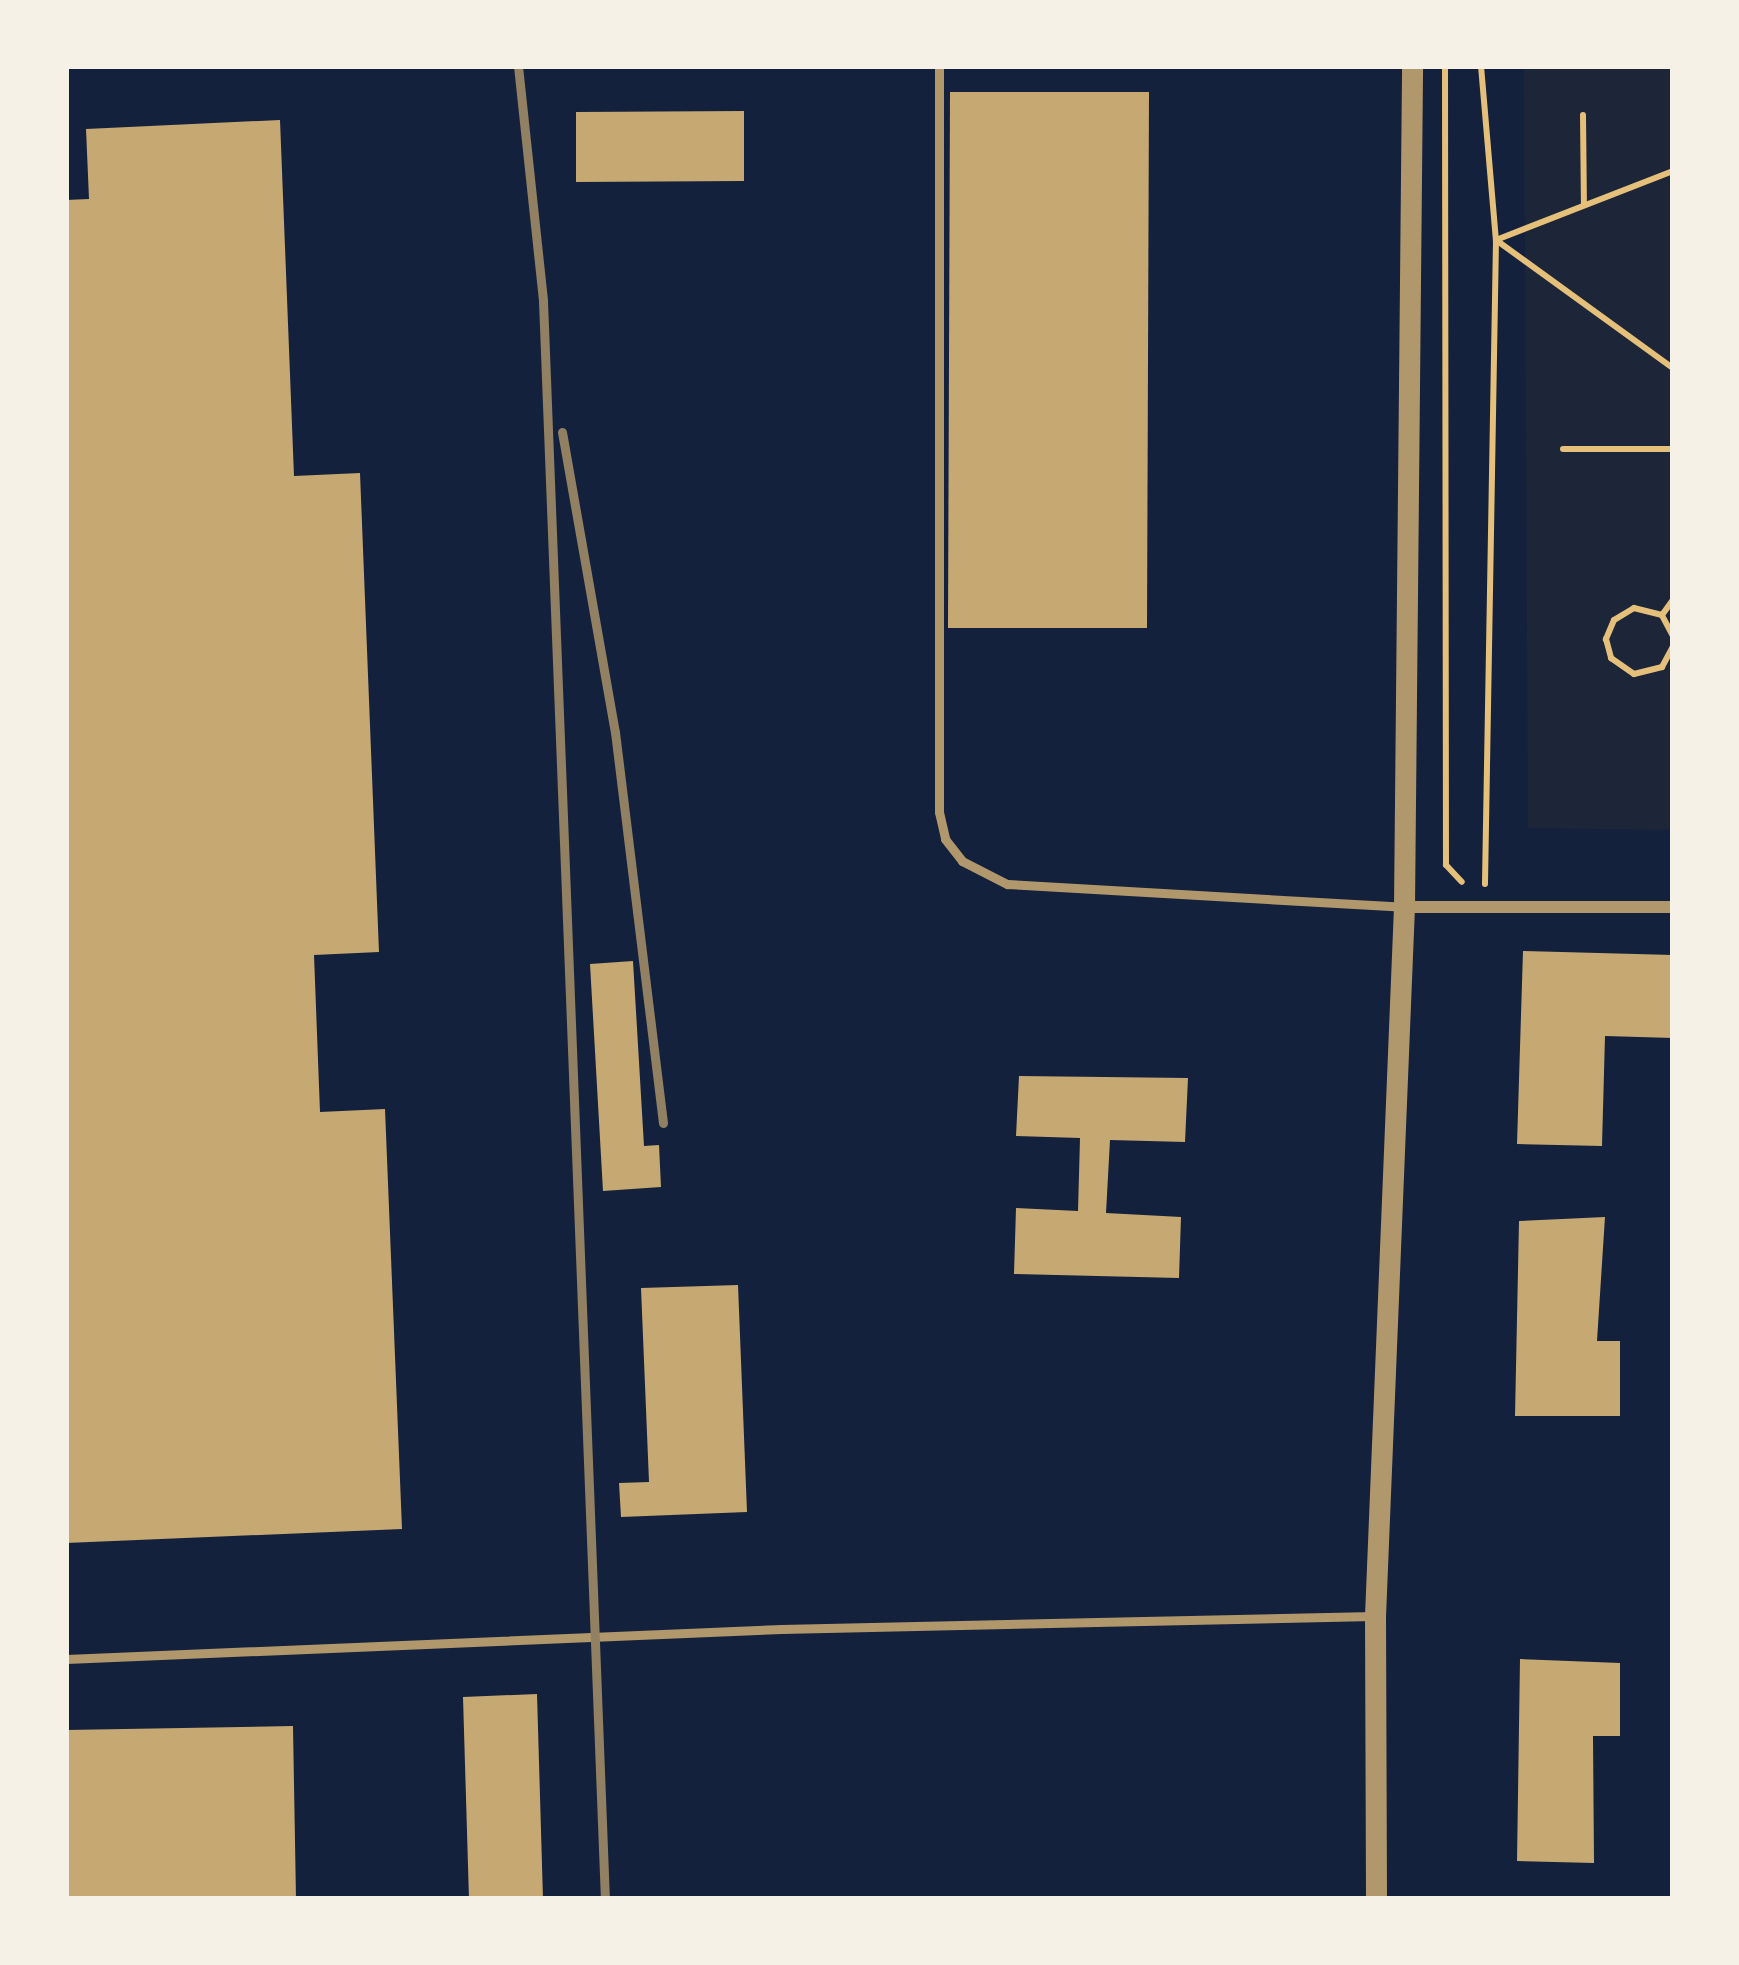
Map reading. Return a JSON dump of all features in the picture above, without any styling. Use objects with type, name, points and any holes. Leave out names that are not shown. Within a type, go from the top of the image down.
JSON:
[{"type":"street","points":[[1376,1899],[1375,1616],[1404,907],[1412,66]]},
{"type":"street","points":[[1404,907],[1673,907]]},
{"type":"lane","points":[[939,66],[939,812],[946,839],[962,861],[1007,884],[1404,907]]},
{"type":"lane","points":[[66,1660],[781,1629],[1375,1616]]},
{"type":"path","points":[[1445,66],[1446,866],[1485,906]]},
{"type":"path","points":[[1480,66],[1496,240],[1485,906]]},
{"type":"path","points":[[1582,115],[1584,205]]},
{"type":"path","points":[[1496,240],[1673,171]]},
{"type":"path","points":[[1496,240],[1673,368]]},
{"type":"path","points":[[1563,449],[1673,449]]},
{"type":"path","points":[[1662,615],[1673,600]]},
{"type":"path","points":[[1662,615],[1623,612],[1608,630],[1607,649],[1621,669],[1648,674],[1673,646]]},
{"type":"path","points":[[1662,615],[1673,636]]},
{"type":"shaded area","points":[[1524,66],[1673,66],[1673,830],[1528,828]]},
{"type":"building","points":[[950,92],[1149,92],[1147,628],[948,628]]},
{"type":"building","points":[[744,111],[744,181],[576,182],[576,112]]},
{"type":"building","points":[[280,120],[294,476],[360,473],[379,952],[314,955],[320,1112],[385,1109],[402,1529],[66,1543],[66,200],[89,199],[86,129]]},
{"type":"building","points":[[1523,951],[1673,955],[1673,1038],[1605,1036],[1602,1146],[1517,1144]]},
{"type":"building","points":[[633,961],[644,1146],[659,1145],[661,1187],[603,1191],[590,964]]},
{"type":"building","points":[[1019,1076],[1188,1078],[1185,1142],[1110,1140],[1106,1213],[1181,1217],[1179,1278],[1014,1274],[1016,1208],[1078,1211],[1080,1138],[1016,1136]]},
{"type":"building","points":[[1605,1217],[1597,1341],[1620,1341],[1620,1416],[1515,1416],[1519,1221]]},
{"type":"building","points":[[738,1285],[747,1512],[621,1517],[619,1483],[649,1482],[641,1288]]},
{"type":"building","points":[[1520,1659],[1620,1663],[1620,1736],[1593,1736],[1594,1863],[1517,1861]]},
{"type":"building","points":[[537,1694],[543,1899],[469,1899],[463,1697]]},
{"type":"building","points":[[293,1726],[296,1899],[66,1899],[66,1730]]},
{"type":"railway","points":[[518,66],[543,301],[605,1899]]},
{"type":"railway","points":[[562,432],[615,732],[663,1123]]}]
